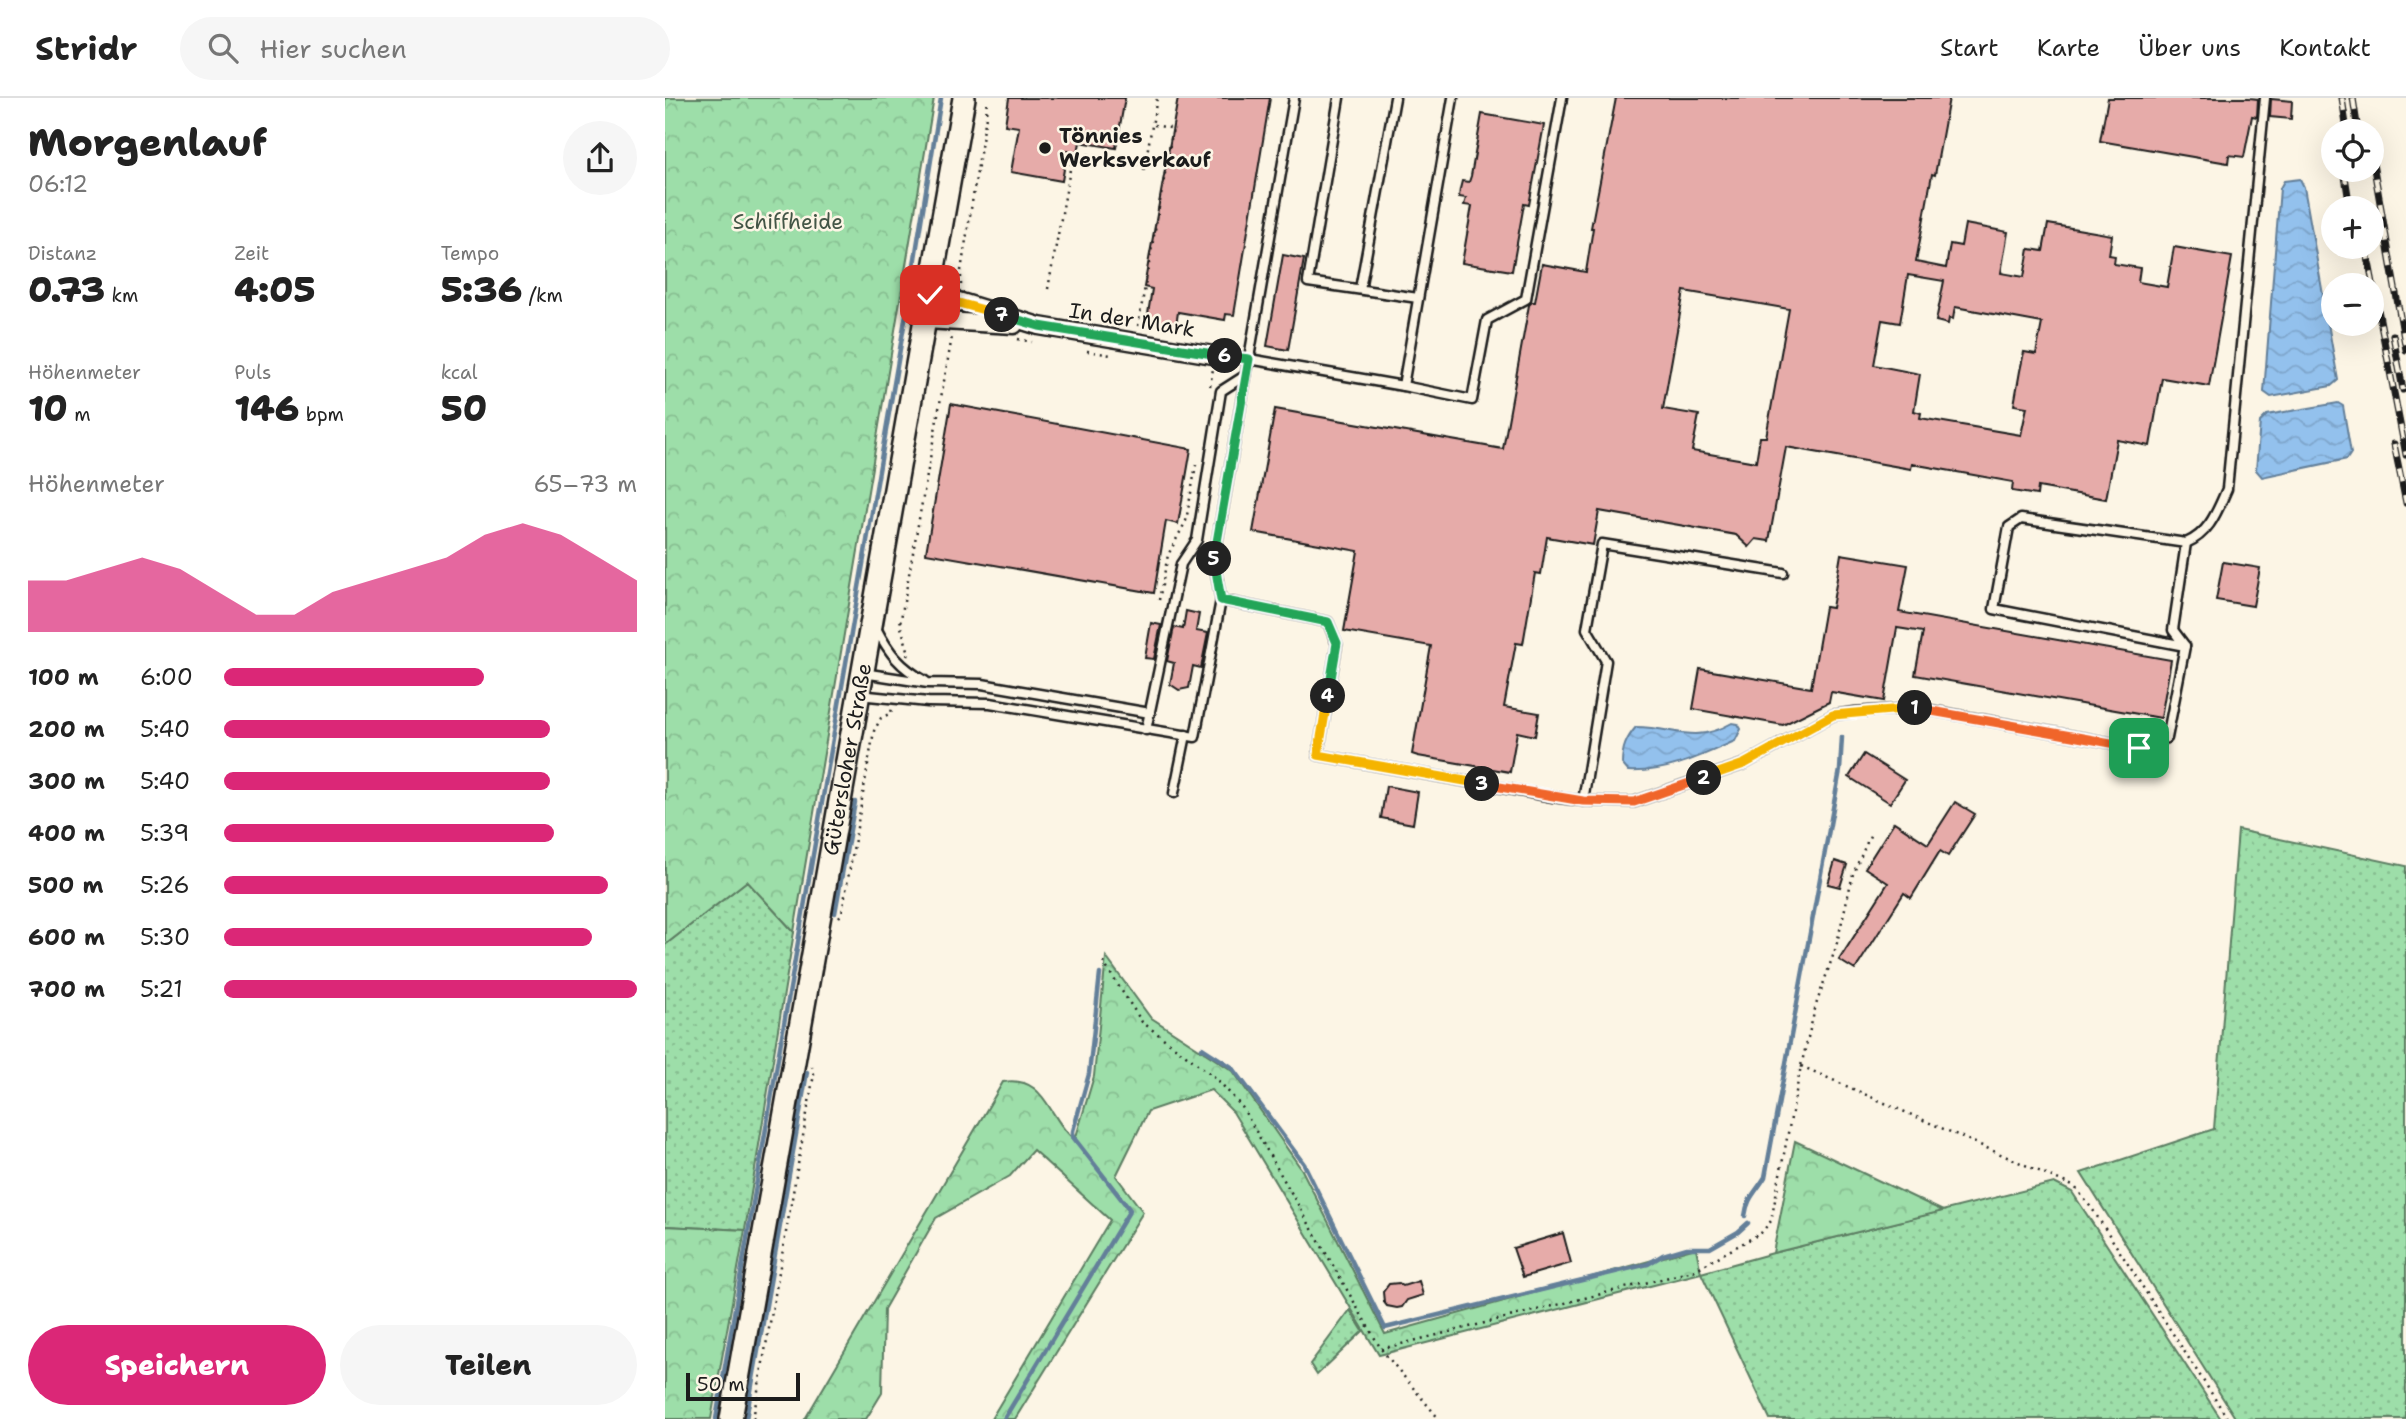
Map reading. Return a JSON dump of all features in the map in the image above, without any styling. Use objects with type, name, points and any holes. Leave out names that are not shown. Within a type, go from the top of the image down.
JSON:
[{"type":"main road","name":"Gütersloher Straße","points":[[731,1419],[964,98]]},
{"type":"street","name":"In der Mark","points":[[930,295],[958,301],[1037,334]]},
{"type":"street","name":"In der Mark","points":[[926,320],[1217,355]]},
{"type":"lane","points":[[1174,793],[1221,600],[1214,560],[1294,98]]},
{"type":"lane","points":[[1339,98],[1308,282],[1418,298]]},
{"type":"lane","points":[[1360,289],[1395,98]]},
{"type":"lane","points":[[1403,386],[1453,98]]},
{"type":"lane","points":[[1217,355],[1472,400],[1487,320],[1526,299],[1562,98]]},
{"type":"lane","points":[[2185,646],[1994,610],[2009,527],[2021,519],[2186,543],[2198,538],[2213,521],[2227,488],[2265,98]]},
{"type":"lane","points":[[1146,730],[1181,564],[1197,540],[1221,391],[1246,375]]},
{"type":"lane","points":[[1221,600],[1328,622],[1337,643],[1318,755],[1583,801],[1634,802],[1744,764],[1833,715],[1855,712],[1918,708],[2139,748],[2167,738],[2185,646],[2173,630],[2186,543]]},
{"type":"lane","points":[[1583,801],[1606,661],[1587,629],[1602,544],[1783,573]]},
{"type":"lane","points":[[873,622],[884,644],[901,666],[928,683]]},
{"type":"lane","points":[[863,673],[928,683],[982,684],[1150,713]]},
{"type":"lane","points":[[859,695],[928,702],[990,703],[1190,736]]},
{"type":"path","points":[[968,288],[961,284],[961,271],[987,98]]},
{"type":"path","points":[[1048,289],[1071,164],[1085,154],[1145,168],[1157,98]]},
{"type":"path","points":[[1128,326],[1138,328],[1174,128],[1153,125]]},
{"type":"path","points":[[1011,338],[1037,334]]},
{"type":"path","points":[[909,653],[900,624],[951,342]]},
{"type":"path","points":[[1086,351],[1111,355]]},
{"type":"path","points":[[1209,394],[1217,355]]},
{"type":"path","points":[[1160,600],[1168,555],[1186,521],[1197,457]]},
{"type":"path","points":[[836,921],[842,913],[874,731],[881,718],[891,713]]},
{"type":"path","points":[[1381,1349],[1693,1271],[1761,1233],[1771,1221],[1801,1066],[1816,1005],[1836,947],[1853,874],[1873,831]]},
{"type":"path","points":[[1103,962],[1142,1021],[1216,1078],[1243,1107],[1381,1349],[1439,1419]]},
{"type":"path","points":[[753,1419],[814,1074],[811,1063]]},
{"type":"path","points":[[1801,1066],[2075,1187],[2093,1210],[2228,1419]]},
{"type":"green space","name":"Schiffheide","points":[[665,98],[934,98],[794,932],[747,881],[665,945]]},
{"type":"green space","points":[[2238,830],[2406,866],[2406,1419],[2236,1419],[2081,1173],[2214,1129]]},
{"type":"green space","points":[[747,881],[794,932],[745,1230],[665,1226],[665,945]]},
{"type":"green space","points":[[1106,957],[1150,1017],[1233,1071],[1302,1170],[1385,1334],[1696,1248],[1701,1273],[1379,1355],[1233,1112],[1211,1090],[1148,1111],[1116,1176],[1143,1212],[1015,1419],[991,1419],[1110,1220],[1033,1150],[1010,1176],[936,1218],[884,1309],[882,1393],[866,1419],[805,1419],[1003,1082],[1018,1082],[1038,1091],[1058,1121],[1075,1140],[1094,1076]]},
{"type":"green space","points":[[1795,1141],[1943,1211],[1773,1253]]},
{"type":"green space","points":[[2054,1183],[2072,1192],[2221,1419],[1770,1419],[1701,1273]]},
{"type":"green space","points":[[665,1226],[745,1230],[711,1419],[665,1419]]},
{"type":"green space","points":[[1350,1310],[1363,1331],[1317,1375],[1310,1364]]},
{"type":"water","points":[[2300,179],[2304,187],[2321,284],[2321,336],[2330,336],[2338,380],[2331,386],[2271,397],[2264,392],[2280,188],[2284,181]]},
{"type":"water","points":[[2338,403],[2343,406],[2351,453],[2347,459],[2262,477],[2256,470],[2260,422],[2267,415]]},
{"type":"water","points":[[1732,723],[1738,724],[1741,729],[1735,741],[1696,758],[1642,771],[1628,771],[1622,764],[1625,744],[1636,727],[1695,734],[1706,733]]},
{"type":"building","points":[[1009,98],[1125,98],[1116,148],[1080,142],[1078,153],[1067,151],[1062,181],[1011,172],[1019,127],[1005,125]]},
{"type":"building","points":[[1178,98],[1270,98],[1234,315],[1226,314],[1225,320],[1178,312],[1176,326],[1147,320],[1152,289],[1144,287]]},
{"type":"building","points":[[1616,98],[1949,98],[1916,262],[1946,268],[1950,244],[1961,246],[1965,224],[2008,232],[2001,273],[2024,277],[2029,249],[2043,251],[2048,224],[2112,235],[2109,255],[2115,256],[2114,264],[2140,268],[2138,282],[2167,287],[2174,247],[2232,257],[2209,386],[2162,378],[2150,446],[2117,440],[2106,499],[2038,487],[2037,495],[2012,491],[2013,482],[1912,464],[1911,469],[1786,447],[1769,541],[1756,539],[1749,547],[1736,535],[1599,511],[1593,545],[1547,537],[1541,574],[1535,573],[1523,644],[1516,643],[1504,707],[1539,713],[1535,736],[1517,732],[1510,772],[1412,754],[1431,646],[1344,631],[1358,551],[1253,532],[1275,409],[1503,449],[1529,305],[1535,302],[1542,264],[1586,272],[1591,228]],"holes":[[[1908,275],[1944,281],[1936,321],[1948,324],[1949,318],[1953,319],[1955,307],[2042,323],[2036,354],[2024,352],[2020,371],[2014,405],[2027,407],[2021,435],[1920,418],[1921,413],[1914,411],[1920,374],[1874,365],[1882,320],[1900,323]],[[1684,291],[1789,309],[1766,437],[1760,437],[1756,462],[1692,451],[1699,415],[1663,409]]]},
{"type":"building","points":[[2108,98],[2258,99],[2257,117],[2252,116],[2244,157],[2229,155],[2228,163],[2100,141]]},
{"type":"building","points":[[2271,99],[2292,101],[2291,119],[2270,117]]},
{"type":"building","points":[[1482,114],[1544,125],[1529,205],[1524,204],[1512,271],[1462,263],[1472,206],[1464,205],[1466,198],[1459,197],[1460,189],[1462,181],[1469,182],[1471,176]]},
{"type":"building","points":[[1283,255],[1304,259],[1288,350],[1267,346]]},
{"type":"building","points":[[951,404],[1191,449],[1178,524],[1166,521],[1154,593],[926,553]]},
{"type":"building","points":[[1841,554],[1908,565],[1899,612],[2171,660],[2161,718],[1915,675],[1923,632],[1897,628],[1884,701],[1831,692],[1829,702],[1783,725],[1693,709],[1700,669],[1811,688],[1825,607],[1832,608]]},
{"type":"building","points":[[2223,562],[2260,568],[2253,606],[2216,600]]},
{"type":"building","points":[[1186,611],[1199,614],[1196,631],[1208,633],[1201,668],[1193,666],[1189,688],[1179,690],[1170,684],[1174,663],[1167,661],[1174,627],[1183,629]]},
{"type":"building","points":[[1151,623],[1161,625],[1154,659],[1145,658]]},
{"type":"building","points":[[1864,754],[1905,780],[1890,803],[1849,777]]},
{"type":"building","points":[[1386,786],[1418,792],[1413,824],[1381,818]]},
{"type":"building","points":[[1955,802],[1975,814],[1948,856],[1940,851],[1911,898],[1904,893],[1855,970],[1839,960],[1888,883],[1865,868],[1894,822],[1928,844]]},
{"type":"building","points":[[1835,861],[1847,865],[1840,887],[1828,884]]},
{"type":"building","points":[[1563,1233],[1571,1263],[1523,1277],[1513,1248]]},
{"type":"building","points":[[1419,1281],[1423,1295],[1407,1300],[1402,1307],[1397,1308],[1387,1306],[1384,1302],[1383,1292],[1389,1284],[1399,1283],[1403,1286]]},
{"type":"waterway","points":[[716,1419],[941,98]]},
{"type":"waterway","points":[[1745,1216],[1750,1200],[1765,1177],[1840,770],[1842,737]]},
{"type":"waterway","points":[[835,913],[855,802]]},
{"type":"waterway","points":[[1004,1419],[1130,1210],[1073,1137],[1089,1074],[1100,974]]},
{"type":"waterway","points":[[1202,1048],[1233,1068],[1304,1164],[1385,1328],[1648,1264],[1663,1255],[1687,1248],[1710,1248],[1748,1223]]},
{"type":"waterway","points":[[746,1419],[807,1072]]},
{"type":"railway","points":[[2342,98],[2345,119]]},
{"type":"railway","points":[[2353,98],[2356,119]]},
{"type":"railway","points":[[2346,182],[2348,196]]},
{"type":"railway","points":[[2376,182],[2406,350]]},
{"type":"railway","points":[[2368,259],[2406,455]]},
{"type":"railway","points":[[2393,335],[2403,390]]},
{"type":"railway","points":[[2394,444],[2406,503]]},
{"type":"place","name":"Tönnies Werksverkauf","points":[[1045,148]]},
{"type":"route","points":[[930,295],[1039,326],[1249,359],[1214,560],[1221,600],[1328,622],[1337,643],[1318,755],[1553,797],[1583,801],[1634,802],[1744,764],[1833,715],[1855,712],[1918,708],[2139,748]]}]
